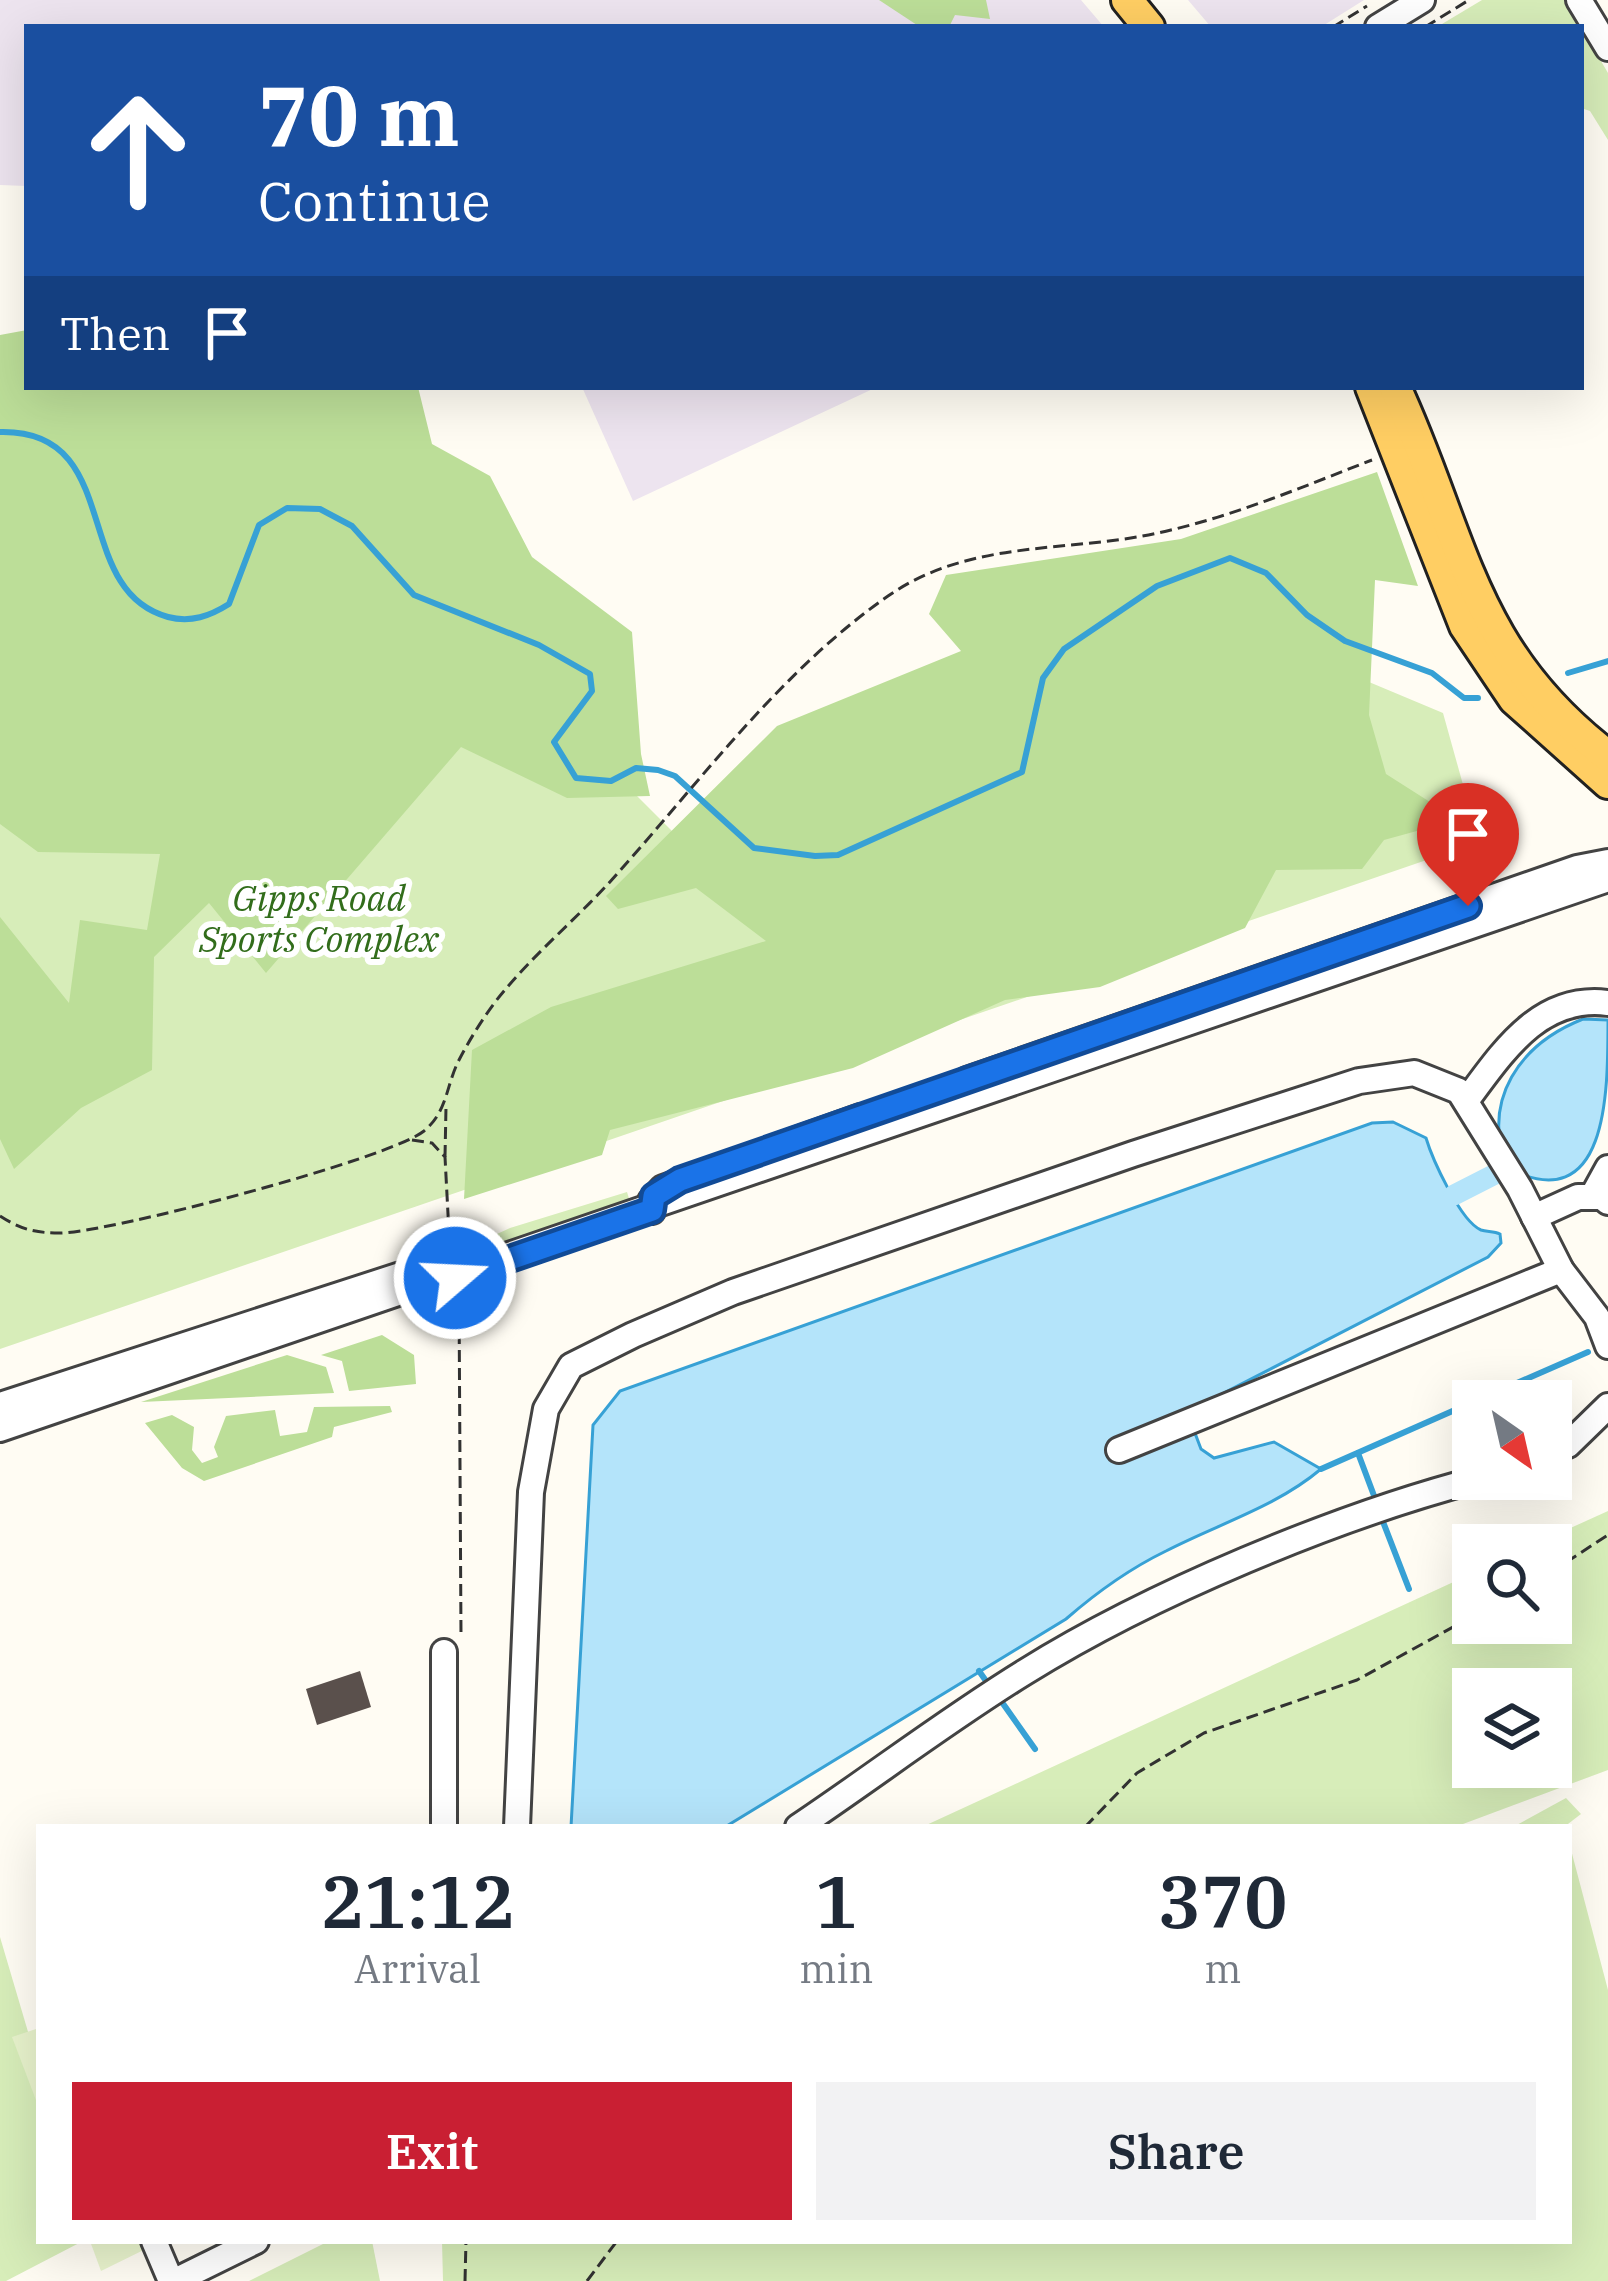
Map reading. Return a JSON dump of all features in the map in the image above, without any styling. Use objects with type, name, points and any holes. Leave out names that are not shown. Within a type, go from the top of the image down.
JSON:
[{"type":"main road","points":[[1127,0],[1147,24]]},
{"type":"main road","points":[[1372,390],[1461,594]]},
{"type":"main road","points":[[1396,390],[1484,658],[1608,783]]},
{"type":"main road","points":[[1548,718],[1608,756]]},
{"type":"street","points":[[1383,24],[1422,0]]},
{"type":"street","points":[[1579,0],[1608,48]]},
{"type":"street","points":[[652,1210],[654,1196],[680,1180],[1577,868],[1608,862]]},
{"type":"street","points":[[0,1430],[448,1286],[897,1121],[1608,879]]},
{"type":"street","points":[[1466,1101],[1510,1042],[1544,1014],[1573,1004],[1608,1004]]},
{"type":"street","points":[[517,1824],[531,1492],[546,1408],[571,1366],[733,1292],[1359,1081],[1414,1073],[1459,1090],[1561,1270],[1598,1317],[1608,1346]]},
{"type":"street","points":[[1534,1216],[1578,1197],[1600,1200],[1608,1168]]},
{"type":"street","points":[[0,1405],[413,1271],[430,1269],[448,1286]]},
{"type":"street","points":[[1119,1450],[1561,1270]]},
{"type":"street","points":[[1572,1441],[1608,1406]]},
{"type":"street","points":[[802,1824],[1024,1672],[1125,1616],[1414,1496],[1452,1486]]},
{"type":"street","points":[[444,1824],[453,1650]]},
{"type":"street","points":[[155,2244],[173,2281],[250,2244]]},
{"type":"path","points":[[1338,24],[1377,0]]},
{"type":"path","points":[[1430,24],[1469,0]]},
{"type":"path","points":[[450,1252],[446,1106],[458,1062],[503,992],[572,925],[723,754],[841,632],[928,573],[1011,548],[1154,534],[1214,519],[1384,456]]},
{"type":"path","points":[[410,1140],[446,1106]]},
{"type":"path","points":[[0,1216],[23,1230],[62,1233],[106,1227],[242,1193],[410,1140],[432,1143],[446,1157]]},
{"type":"path","points":[[448,1286],[453,1650]]},
{"type":"path","points":[[1572,1559],[1608,1535]]},
{"type":"path","points":[[1088,1824],[1137,1773],[1204,1733],[1357,1680],[1452,1628]]},
{"type":"path","points":[[465,2281],[466,2244]]},
{"type":"path","points":[[587,2281],[615,2244]]},
{"type":"shaded area","points":[[0,0],[1081,0],[1101,24],[24,24],[24,186],[0,185]]},
{"type":"shaded area","points":[[1188,0],[1364,0],[1326,24],[1208,24]]},
{"type":"shaded area","points":[[583,390],[871,390],[633,501]]},
{"type":"green space","points":[[879,0],[986,0],[990,19],[955,15],[950,24],[915,24]]},
{"type":"green space","points":[[1482,0],[1565,0],[1579,24],[1442,24]]},
{"type":"green space","points":[[1584,32],[1608,73],[1608,140],[1584,109]]},
{"type":"green space","points":[[24,331],[24,390],[419,390],[432,444],[490,476],[532,557],[632,632],[641,754],[650,796],[567,798],[461,747],[266,973],[209,903],[154,957],[152,1070],[81,1108],[14,1169],[0,1139],[0,917],[69,1003],[80,920],[147,930],[160,854],[38,852],[0,824],[0,335]]},
{"type":"green space","points":[[1377,472],[1418,586],[1375,580],[1369,715],[1386,774],[1430,802],[1435,826],[1384,840],[1362,869],[1276,870],[1245,928],[1100,987],[1005,1000],[853,1068],[610,1130],[602,1155],[464,1199],[472,1050],[551,1007],[766,941],[696,888],[618,909],[606,896],[777,726],[961,651],[929,614],[946,575],[1181,539]]},
{"type":"green space","name":"Gipps Road Sports Complex","points":[[0,479],[567,726],[687,846],[1369,682],[1443,713],[1479,842],[0,1349]]},
{"type":"green space","points":[[627,1192],[631,1205],[462,1261],[458,1252],[510,1228]]},
{"type":"green space","points":[[382,1335],[414,1355],[416,1384],[349,1391],[342,1361],[321,1355]]},
{"type":"green space","points":[[287,1355],[326,1367],[334,1393],[141,1402]]},
{"type":"green space","points":[[390,1406],[392,1412],[334,1427],[332,1437],[204,1481],[182,1468],[145,1423],[172,1415],[194,1427],[192,1450],[202,1463],[218,1457],[214,1447],[226,1416],[275,1410],[280,1436],[307,1432],[314,1407]]},
{"type":"green space","points":[[1608,1511],[1608,1770],[1572,1783],[1572,1668],[1452,1668],[1452,1788],[1560,1788],[1463,1824],[929,1824],[1452,1583],[1452,1644],[1572,1644],[1572,1527]]},
{"type":"green space","points":[[1566,1798],[1581,1814],[1568,1824],[1518,1824]]},
{"type":"green space","points":[[1572,1854],[1608,1990],[1608,2281],[443,2281],[442,2244],[1572,2244]]},
{"type":"green space","points":[[0,1937],[36,2059],[36,2244],[77,2244],[0,2281]]},
{"type":"green space","points":[[36,2029],[36,2100],[12,2037]]},
{"type":"green space","points":[[91,2244],[156,2244],[101,2271]]},
{"type":"green space","points":[[323,2244],[373,2244],[380,2281],[249,2281]]},
{"type":"water","points":[[1583,1019],[1608,1020],[1603,1113],[1595,1141],[1583,1163],[1565,1177],[1540,1179],[1507,1168],[1499,1119],[1512,1077],[1541,1043]]},
{"type":"water","points":[[1393,1122],[1426,1138],[1464,1215],[1481,1230],[1500,1234],[1501,1243],[1488,1257],[1187,1412],[1201,1449],[1214,1458],[1274,1442],[1321,1469],[1266,1505],[1139,1565],[1066,1619],[730,1824],[571,1824],[593,1425],[620,1391],[1372,1123]]},
{"type":"building","points":[[360,1671],[371,1707],[317,1725],[306,1689]]},
{"type":"waterway","points":[[0,432],[39,438],[65,456],[82,482],[118,576],[138,601],[168,617],[200,617],[229,604],[259,525],[287,508],[320,509],[352,526],[414,595],[539,645],[590,674],[592,691],[554,742],[576,778],[611,781],[636,768],[675,776],[754,848],[838,855],[1022,772],[1043,678],[1064,649],[1157,586],[1230,558],[1266,573],[1307,615],[1345,641],[1432,673],[1464,698],[1478,698]]},
{"type":"waterway","points":[[1568,673],[1608,661]]},
{"type":"waterway","points":[[1454,1195],[1507,1168]]},
{"type":"waterway","points":[[1524,1380],[1588,1352]]},
{"type":"waterway","points":[[1321,1469],[1452,1411]]},
{"type":"waterway","points":[[1358,1453],[1376,1501]]},
{"type":"waterway","points":[[1380,1514],[1409,1589]]},
{"type":"waterway","points":[[979,1671],[991,1688]]},
{"type":"waterway","points":[[999,1698],[1035,1749]]},
{"type":"route","points":[[455,1278],[652,1210],[654,1196],[680,1180],[1468,906]]}]
